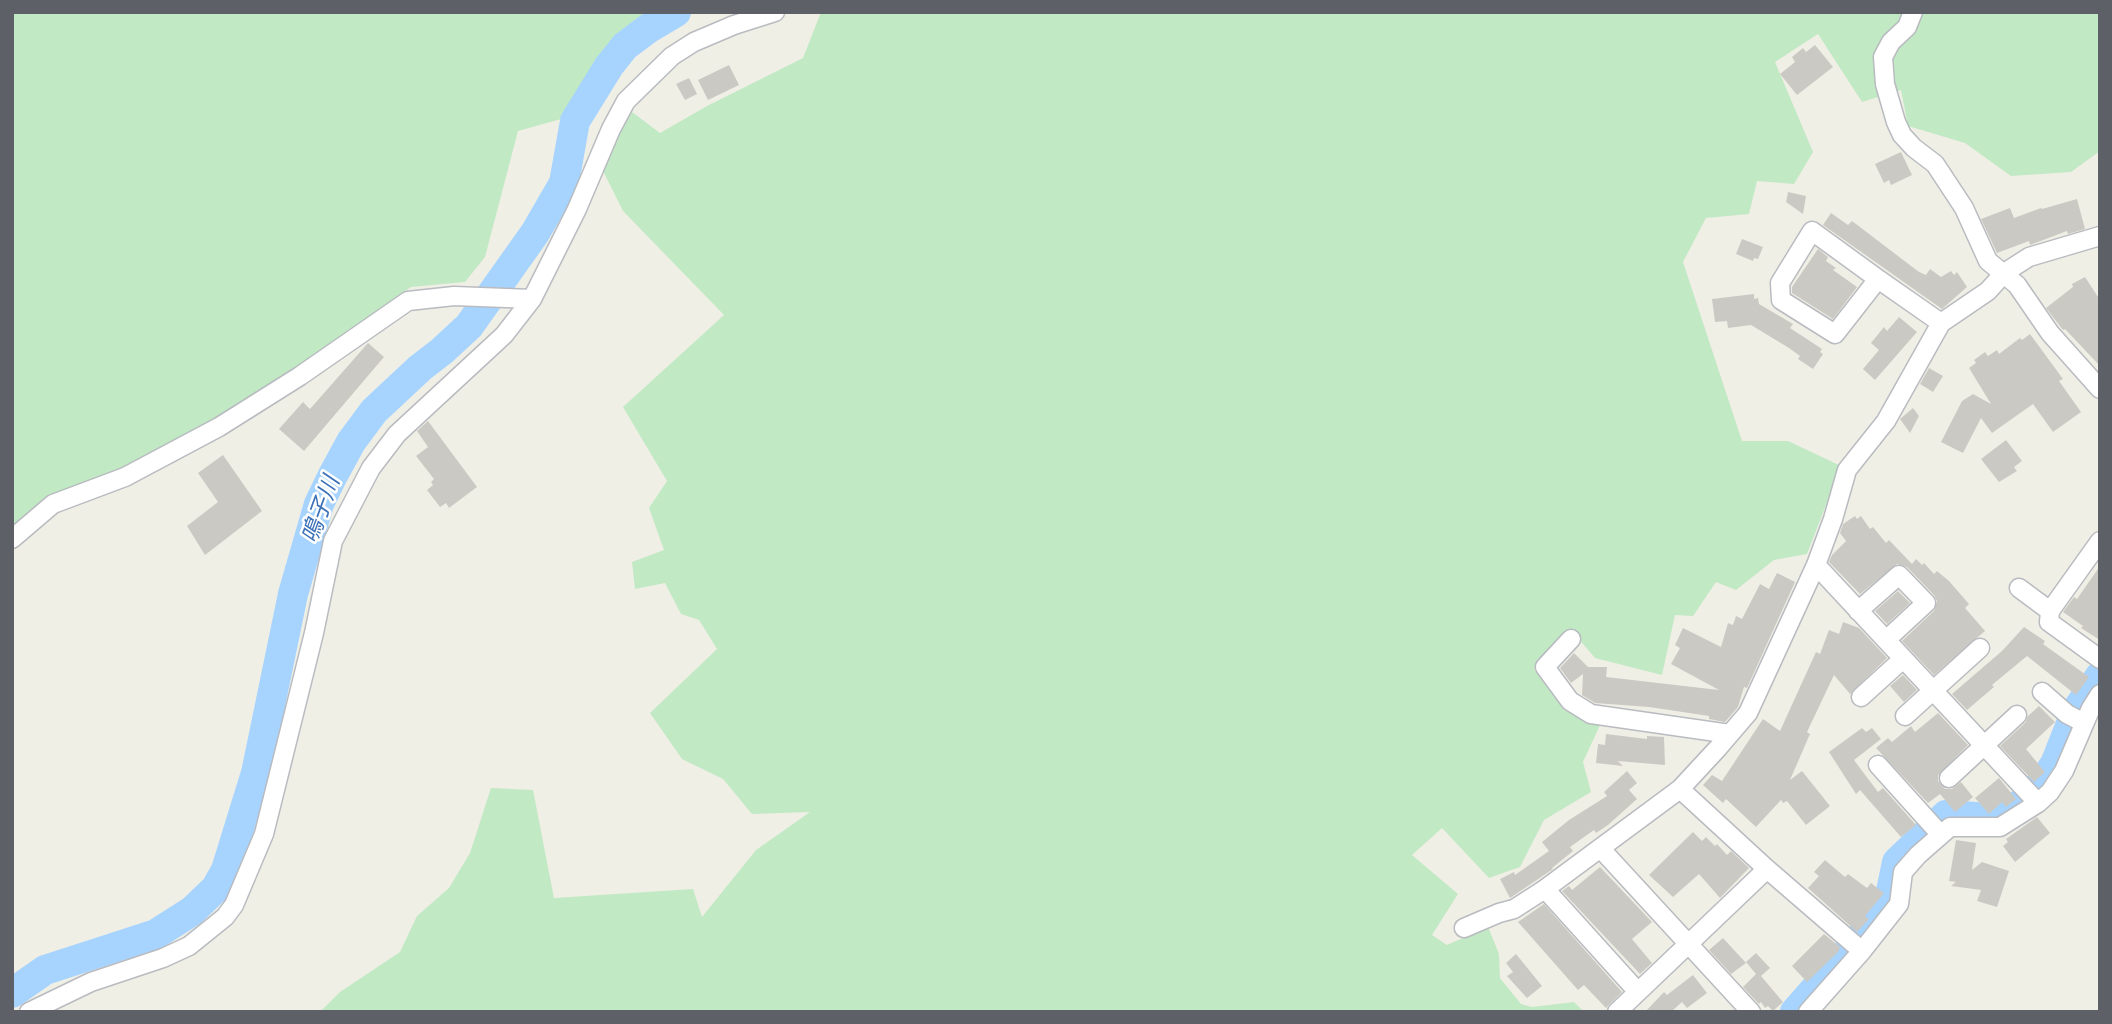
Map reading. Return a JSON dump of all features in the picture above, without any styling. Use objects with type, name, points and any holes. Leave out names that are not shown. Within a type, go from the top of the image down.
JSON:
[{"type":"street","points":[[29,1012],[91,982],[163,958],[189,946],[225,917],[234,905],[264,834],[314,633],[333,541],[371,468],[397,433],[495,345],[532,299],[626,101],[654,71],[683,49],[734,25],[775,12]]},
{"type":"street","points":[[1913,12],[1907,27],[1891,42],[1883,57],[1885,83],[1902,135],[1913,148],[1935,164],[1964,208],[1988,261],[2017,285],[2050,333],[2100,389]]},
{"type":"street","points":[[1878,279],[1835,334],[1781,300],[1780,283],[1812,231],[1941,323]]},
{"type":"street","points":[[1464,928],[1514,909],[1545,890],[1680,789],[1748,713],[1816,565],[1847,470],[1886,421],[1941,323],[1988,291],[2004,273],[2029,257],[2100,236]]},
{"type":"street","points":[[12,539],[53,504],[125,477],[219,427],[300,376],[408,301],[454,296],[532,299]]},
{"type":"street","points":[[2100,541],[2050,611],[2049,622],[2100,659]]},
{"type":"street","points":[[1816,565],[2032,799]]},
{"type":"street","points":[[1858,611],[1899,575],[1926,603],[1886,640]]},
{"type":"street","points":[[2019,588],[2050,611]]},
{"type":"street","points":[[1571,639],[1545,667],[1570,701],[1591,714],[1730,734]]},
{"type":"street","points":[[1905,716],[1980,648]]},
{"type":"street","points":[[1861,697],[1903,659]]},
{"type":"street","points":[[2042,692],[2077,719]]},
{"type":"street","points":[[1808,1012],[1899,904],[1903,872],[1936,829],[2000,827],[2032,799],[2050,792],[2064,771],[2077,719],[2100,694]]},
{"type":"street","points":[[1949,778],[2017,715]]},
{"type":"street","points":[[1878,765],[1936,829]]},
{"type":"street","points":[[1680,789],[1862,951]]},
{"type":"street","points":[[1601,849],[1751,1012]]},
{"type":"street","points":[[1617,1012],[1767,869]]},
{"type":"street","points":[[1545,890],[1638,992]]},
{"type":"green space","points":[[12,12],[654,12],[618,38],[585,82],[565,118],[518,131],[485,257],[465,282],[411,287],[217,422],[116,471],[41,502],[12,527]]},
{"type":"green space","points":[[821,12],[2100,12],[2100,151],[2071,172],[2011,176],[1965,143],[1908,126],[1901,90],[1862,102],[1818,34],[1775,62],[1813,152],[1794,184],[1757,181],[1749,214],[1706,218],[1683,262],[1742,441],[1788,441],[1841,466],[1807,554],[1774,560],[1736,590],[1716,582],[1693,616],[1675,615],[1662,675],[1595,658],[1572,631],[1534,669],[1564,710],[1601,723],[1583,762],[1591,792],[1544,820],[1520,867],[1489,878],[1442,828],[1412,855],[1458,894],[1432,935],[1447,945],[1488,927],[1499,954],[1500,978],[1521,1004],[1532,1007],[1574,1002],[1584,1012],[320,1012],[340,992],[400,952],[417,916],[449,888],[470,853],[491,788],[533,790],[554,898],[693,889],[702,917],[756,850],[810,812],[752,814],[723,779],[682,759],[650,713],[717,649],[699,620],[681,614],[665,583],[635,589],[632,562],[664,550],[649,508],[667,481],[623,407],[724,315],[623,211],[601,167],[619,130],[632,112],[660,133],[803,58]]},
{"type":"building","points":[[1815,45],[1833,67],[1797,95],[1780,74],[1795,62],[1792,57],[1803,48],[1806,52]]},
{"type":"building","points":[[729,65],[739,85],[708,100],[698,80]]},
{"type":"building","points":[[689,78],[697,94],[685,100],[676,84]]},
{"type":"building","points":[[1901,152],[1912,175],[1891,185],[1889,180],[1884,183],[1875,164]]},
{"type":"building","points":[[1788,192],[1806,196],[1803,214],[1786,202]]},
{"type":"building","points":[[2077,199],[2085,229],[2068,234],[2067,231],[2030,245],[2029,241],[1997,253],[1981,219],[2010,208],[2014,218]]},
{"type":"building","points":[[1831,213],[1848,225],[1852,221],[1919,272],[1926,275],[1930,269],[1941,277],[1951,271],[1954,275],[1957,272],[1967,287],[1942,309],[1823,225]]},
{"type":"building","points":[[1742,239],[1763,247],[1758,259],[1754,258],[1753,261],[1736,254]]},
{"type":"building","points":[[1818,249],[1828,257],[1826,261],[1836,268],[1833,270],[1857,287],[1833,319],[1792,293],[1792,287]]},
{"type":"building","points":[[2085,277],[2100,300],[2100,366],[2065,329],[2063,330],[2046,308],[2073,287],[2072,284]]},
{"type":"building","points":[[1754,294],[1754,299],[1758,298],[1759,304],[1793,324],[1790,328],[1822,349],[1820,352],[1823,354],[1813,369],[1798,359],[1800,356],[1789,348],[1751,325],[1728,328],[1727,321],[1715,322],[1712,299]]},
{"type":"building","points":[[1899,317],[1917,332],[1875,380],[1863,369],[1879,350],[1871,343],[1884,327],[1887,331]]},
{"type":"building","points":[[2030,334],[2063,379],[2059,381],[2081,412],[2053,432],[2033,404],[1992,433],[1981,418],[1963,453],[1941,442],[1962,401],[1973,394],[1991,404],[1969,368],[1976,363],[1974,360],[1985,352],[1988,356],[1997,350],[1999,354]]},
{"type":"building","points":[[368,343],[384,357],[304,451],[279,429],[303,402],[310,409]]},
{"type":"building","points":[[1929,368],[1943,376],[1933,392],[1920,384]]},
{"type":"building","points":[[1913,408],[1919,416],[1910,433],[1900,419]]},
{"type":"building","points":[[428,421],[477,487],[449,508],[446,503],[440,507],[427,490],[433,485],[431,482],[434,479],[416,456],[428,447],[417,431]]},
{"type":"building","points":[[2006,440],[2022,461],[2014,467],[2017,471],[1999,482],[1981,459]]},
{"type":"building","points":[[223,455],[262,511],[205,555],[187,526],[218,502],[198,473]]},
{"type":"building","points":[[1855,516],[1857,519],[1861,516],[1870,529],[1873,527],[1886,543],[1889,540],[1912,564],[1916,559],[1934,574],[1937,571],[1949,581],[1969,604],[1965,608],[1985,631],[1934,675],[1902,641],[1934,611],[1937,601],[1934,595],[1907,567],[1897,564],[1860,594],[1829,562],[1846,541],[1840,533],[1843,524]]},
{"type":"building","points":[[2100,566],[2100,640],[2063,612],[2074,597],[2077,599]]},
{"type":"building","points":[[1777,573],[1795,582],[1747,688],[1744,687],[1738,707],[1725,722],[1709,719],[1709,716],[1649,707],[1595,703],[1582,695],[1583,674],[1571,683],[1560,668],[1574,653],[1588,667],[1607,667],[1606,677],[1719,690],[1671,664],[1680,648],[1675,645],[1683,628],[1721,647],[1728,623],[1733,625],[1736,616],[1742,619],[1760,584],[1769,589]]},
{"type":"building","points":[[1898,591],[1910,603],[1887,624],[1875,611]]},
{"type":"building","points":[[1843,622],[1859,628],[1887,658],[1850,694],[1834,675],[1807,732],[1810,734],[1790,780],[1802,771],[1830,806],[1806,825],[1787,801],[1783,803],[1781,800],[1756,827],[1726,799],[1723,803],[1703,785],[1712,775],[1722,781],[1763,719],[1780,731],[1816,652],[1820,654],[1829,630],[1839,634]]},
{"type":"building","points":[[2024,627],[2089,677],[2076,695],[2027,656],[1967,710],[1952,694],[2002,651]]},
{"type":"building","points":[[1903,675],[1917,690],[1904,702],[1890,686]]},
{"type":"building","points":[[2039,706],[2055,722],[2026,749],[2045,772],[2034,782],[2000,746]]},
{"type":"building","points":[[1938,713],[1968,745],[1938,775],[1938,781],[1945,789],[1952,789],[1961,782],[1973,797],[1955,812],[1940,794],[1928,803],[1876,748],[1888,738],[1892,742],[1911,726],[1915,732]]},
{"type":"building","points":[[1862,728],[1866,732],[1872,728],[1881,739],[1854,760],[1878,792],[1883,788],[1916,825],[1901,837],[1860,790],[1856,794],[1829,752]]},
{"type":"building","points":[[1606,734],[1647,739],[1647,736],[1664,737],[1665,765],[1618,761],[1623,766],[1596,763],[1598,744],[1605,745]]},
{"type":"building","points":[[1627,771],[1637,783],[1629,790],[1637,799],[1608,825],[1596,833],[1594,830],[1570,847],[1573,851],[1553,869],[1510,898],[1500,879],[1514,872],[1515,875],[1549,851],[1542,842],[1569,820],[1607,796],[1604,792]]},
{"type":"building","points":[[1999,778],[2016,799],[2006,807],[2002,802],[1989,814],[1975,798]]},
{"type":"building","points":[[2037,817],[2050,833],[2015,862],[2003,846],[2008,842],[2006,839]]},
{"type":"building","points":[[1693,832],[1702,841],[1706,837],[1715,846],[1717,844],[1727,855],[1731,851],[1749,868],[1720,898],[1699,874],[1673,897],[1649,875]]},
{"type":"building","points":[[1956,840],[1976,843],[1972,870],[1982,862],[2009,871],[1997,907],[1977,901],[1981,890],[1951,886],[1956,882],[1949,881]]},
{"type":"building","points":[[1825,860],[1845,877],[1848,874],[1867,888],[1871,883],[1884,893],[1865,916],[1869,919],[1857,932],[1808,888],[1819,876],[1814,872]]},
{"type":"building","points":[[1600,867],[1652,922],[1632,939],[1652,963],[1640,974],[1562,891],[1569,886],[1572,890]]},
{"type":"building","points":[[1544,904],[1622,992],[1606,1008],[1584,985],[1578,990],[1518,922]]},
{"type":"building","points":[[1824,934],[1840,947],[1807,982],[1792,966]]},
{"type":"building","points":[[1723,938],[1746,963],[1731,974],[1709,950]]},
{"type":"building","points":[[1756,953],[1770,968],[1761,976],[1783,1002],[1773,1011],[1768,1006],[1765,1008],[1761,1002],[1759,1004],[1743,987],[1756,974],[1746,962]]},
{"type":"building","points":[[1516,954],[1542,986],[1527,998],[1507,976],[1513,972],[1506,963]]},
{"type":"building","points":[[1693,975],[1707,993],[1687,1008],[1682,1002],[1671,1012],[1645,1012],[1664,992],[1667,995]]},
{"type":"waterway","name":"鳴子川","points":[[12,993],[45,970],[156,934],[192,911],[216,888],[226,870],[256,773],[293,594],[319,504],[332,477],[351,442],[374,411],[469,326],[535,233],[564,183],[575,121],[609,66],[625,46],[676,12]]},
{"type":"waterway","points":[[1859,939],[1883,911],[1890,896],[1897,862],[1946,815],[1992,818],[2004,816],[2041,784],[2055,764],[2076,711],[2100,676]]},
{"type":"waterway","points":[[1795,1012],[1848,952]]}]
